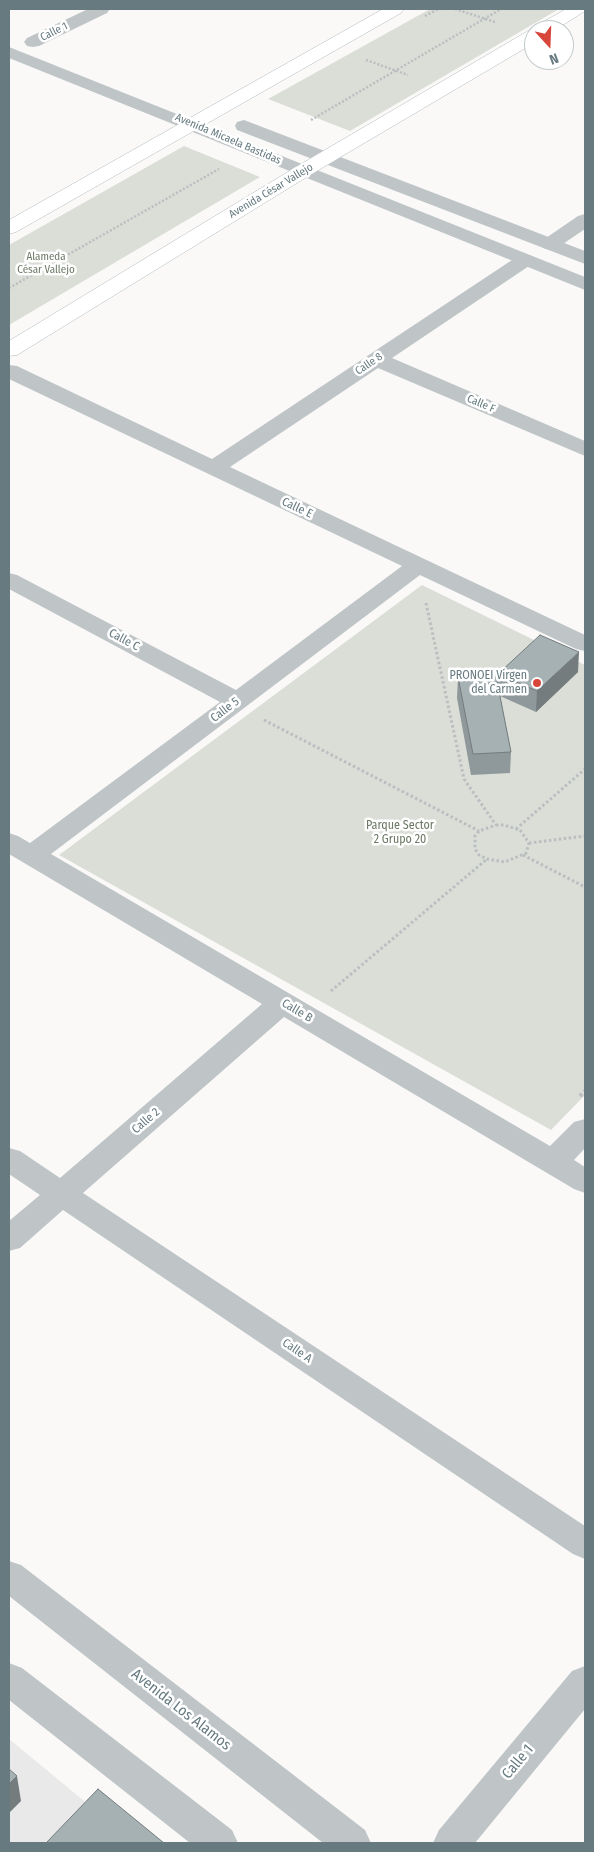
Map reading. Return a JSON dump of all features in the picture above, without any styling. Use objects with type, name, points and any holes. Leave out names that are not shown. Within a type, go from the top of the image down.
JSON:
[{"type":"main road","points":[[211,114],[395,9]]},
{"type":"main road","points":[[559,20],[578,9]]},
{"type":"main road","name":"Avenida César Vallejo","points":[[9,350],[303,171],[524,41]]},
{"type":"main road","points":[[9,228],[192,115]]},
{"type":"street","name":"Calle 1","points":[[33,42],[101,9]]},
{"type":"street","points":[[9,33],[86,64]]},
{"type":"street","name":"Avenida Micaela Bastidas","points":[[11,55],[192,115],[303,171],[585,284]]},
{"type":"street","name":"Avenida Micaela Bastidas","points":[[192,115],[211,114],[585,258]]},
{"type":"street","points":[[550,244],[585,220]]},
{"type":"street","name":"Calle 8","points":[[213,468],[525,260]]},
{"type":"street","name":"Calle F","points":[[376,359],[585,449]]},
{"type":"street","name":"Calle E","points":[[9,371],[585,644]]},
{"type":"street","name":"Calle 5","points":[[20,848],[236,703],[418,565]]},
{"type":"street","name":"Calle C","points":[[9,580],[236,703]]},
{"type":"street","name":"Calle B","points":[[20,848],[585,1181]]},
{"type":"street","name":"Calle 2","points":[[9,1239],[61,1194],[293,1009]]},
{"type":"street","points":[[553,1162],[585,1130]]},
{"type":"street","name":"Calle A","points":[[9,1158],[585,1544]]},
{"type":"street","name":"Avenida Los Alamos","points":[[9,1576],[352,1843]]},
{"type":"street","points":[[9,1679],[219,1843]]},
{"type":"street","name":"Calle 1","points":[[452,1843],[585,1682]]},
{"type":"path","points":[[455,9],[501,24]]},
{"type":"path","points":[[308,122],[501,9]]},
{"type":"path","points":[[363,59],[411,76]]},
{"type":"path","points":[[9,288],[220,168]]},
{"type":"path","points":[[418,565],[464,779],[496,825]]},
{"type":"path","points":[[236,703],[479,831]]},
{"type":"path","points":[[516,829],[585,769]]},
{"type":"path","points":[[496,825],[516,829],[525,836],[529,847],[523,855],[514,860],[505,862],[487,859],[479,855],[475,849],[474,836],[479,831],[496,825]]},
{"type":"path","points":[[529,843],[585,836]]},
{"type":"path","points":[[523,855],[585,887]]},
{"type":"path","points":[[293,1009],[487,859]]},
{"type":"path","points":[[579,1098],[585,1091]]},
{"type":"shaded area","points":[[9,1739],[89,1805],[53,1843],[9,1843]]},
{"type":"green space","points":[[430,9],[559,9],[540,20],[524,20],[524,29],[350,131],[268,99]]},
{"type":"green space","name":"Alameda César Vallejo","points":[[184,146],[260,177],[9,325],[9,245]]},
{"type":"green space","name":"Parque Sector 2 Grupo 20","points":[[422,585],[585,665],[585,1095],[551,1130],[59,855]]},
{"type":"building","points":[[540,635],[579,652],[537,691],[498,674]]},
{"type":"building","points":[[496,676],[511,752],[473,754],[458,677]]},
{"type":"building","points":[[9,1769],[17,1776],[9,1784]]},
{"type":"building","points":[[98,1789],[164,1843],[46,1843]]},
{"type":"place","name":"PRONOEI Virgen del Carmen","points":[[537,683]]}]
